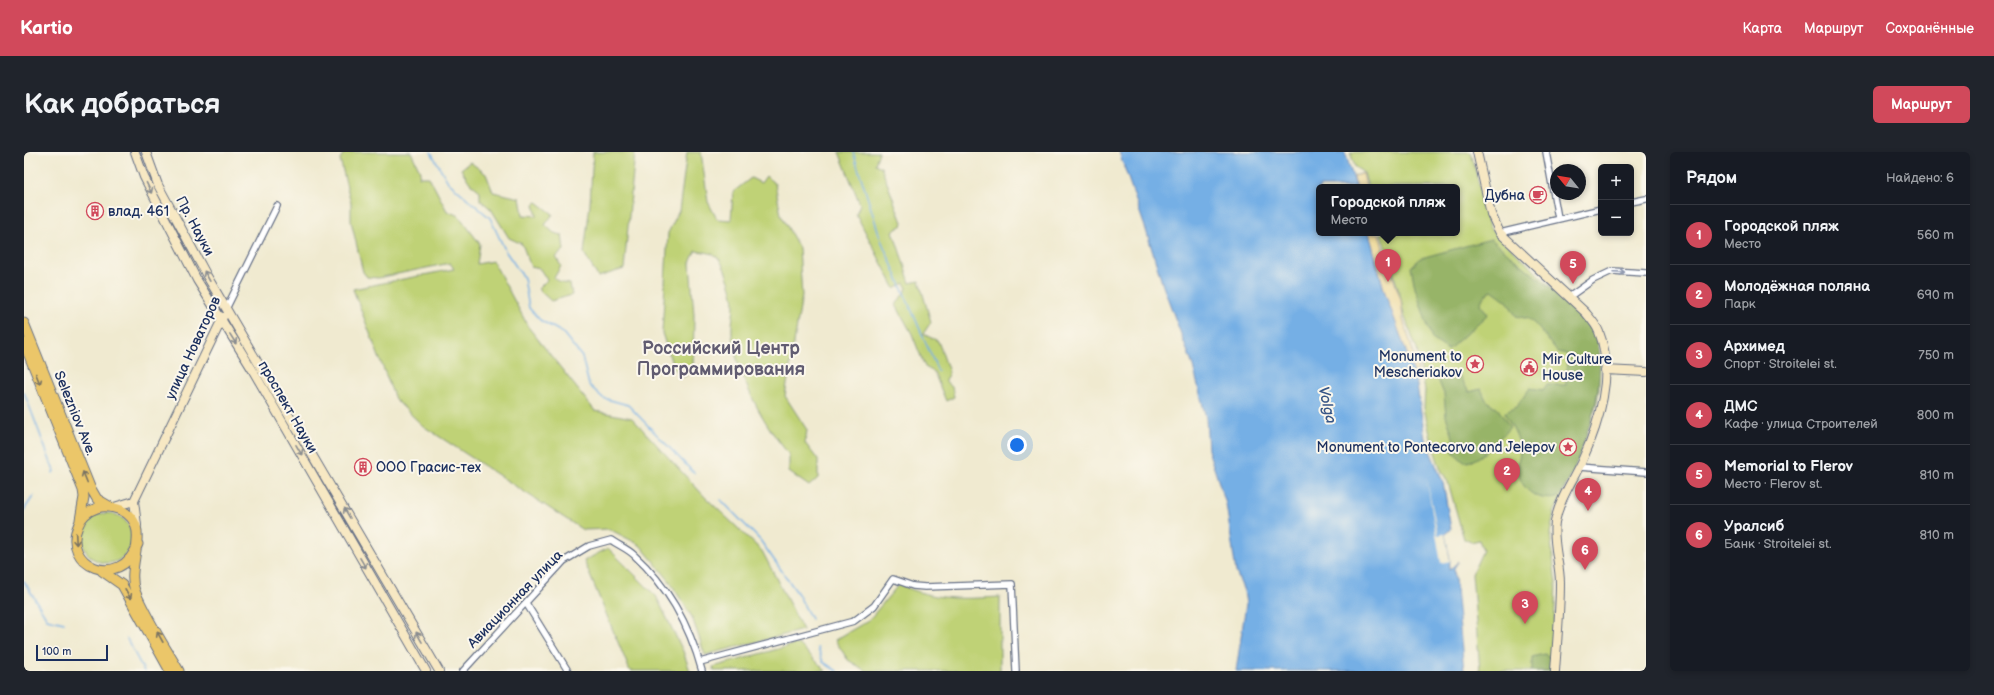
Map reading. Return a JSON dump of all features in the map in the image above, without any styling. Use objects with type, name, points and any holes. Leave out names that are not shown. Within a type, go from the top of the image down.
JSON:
[{"type":"main road","name":"Selezniov Ave.","points":[[24,323],[90,487],[97,499],[130,516],[138,532]]},
{"type":"main road","name":"Selezniov Ave.","points":[[24,343],[84,497],[79,521],[75,531],[75,542],[78,552],[84,561],[99,569],[122,585],[170,671]]},
{"type":"main road","points":[[79,521],[92,510],[111,507]]},
{"type":"main road","points":[[138,532],[138,544],[132,566],[132,580],[144,608],[179,671]]},
{"type":"main road","points":[[99,569],[109,570],[119,568],[128,562],[134,554],[138,544]]},
{"type":"street","name":"проспект Науки","points":[[135,152],[144,178],[163,216],[221,320],[252,369],[426,671]]},
{"type":"street","name":"Пр. Науки","points":[[146,152],[158,185],[226,309]]},
{"type":"street","points":[[1477,152],[1491,214],[1500,233],[1585,312],[1599,331],[1602,342],[1605,370],[1596,426],[1579,467],[1564,494],[1555,524],[1554,533],[1560,581],[1556,671]]},
{"type":"street","points":[[1546,152],[1558,218]]},
{"type":"street","points":[[1634,201],[1646,199]]},
{"type":"street","name":"улица Новаторов","points":[[134,501],[276,206]]},
{"type":"street","points":[[1500,233],[1598,210]]},
{"type":"street","points":[[1569,297],[1593,280],[1612,272],[1646,273]]},
{"type":"street","name":"проспект Науки","points":[[226,309],[439,671]]},
{"type":"street","points":[[1605,370],[1646,372]]},
{"type":"street","points":[[1579,467],[1646,472]]},
{"type":"street","points":[[111,507],[134,501],[138,532]]},
{"type":"street","name":"Авиационная улица","points":[[463,671],[564,561],[589,546],[611,540],[633,554],[658,580],[681,616],[700,662]]},
{"type":"street","points":[[702,671],[700,662],[854,620],[874,606],[893,579],[913,586],[925,587],[1012,584],[1016,671]]},
{"type":"street","points":[[526,603],[568,671]]},
{"type":"green space","points":[[351,152],[411,152],[420,171],[419,177],[429,177],[447,211],[459,216],[480,244],[477,264],[493,261],[529,328],[595,411],[632,418],[705,497],[762,551],[803,630],[705,655],[692,617],[668,579],[640,545],[609,529],[583,530],[423,426],[395,399],[353,289],[454,269],[450,263],[378,278],[367,277],[363,272],[351,221],[351,203],[340,159],[343,154]]},
{"type":"green space","points":[[593,152],[635,152],[624,269],[598,277],[584,253],[590,204]]},
{"type":"green space","points":[[687,152],[701,152],[708,202],[717,219],[731,220],[733,192],[751,178],[761,183],[766,176],[775,184],[781,215],[799,248],[802,296],[785,396],[807,430],[805,443],[818,460],[818,478],[809,486],[789,472],[789,454],[779,442],[752,398],[739,365],[732,334],[734,299],[721,262],[713,254],[695,251],[690,263],[694,315],[693,371],[683,377],[673,367],[662,333],[668,233],[679,211]]},
{"type":"green space","points":[[839,152],[879,152],[875,164],[881,167],[903,225],[893,231],[910,283],[919,281],[931,322],[923,334],[938,341],[949,372],[945,381],[952,387],[954,397],[946,401],[934,372],[925,367],[912,334],[896,305],[907,288],[904,283],[895,289],[856,214],[860,204]]},
{"type":"green space","points":[[1350,152],[1471,152],[1489,227],[1589,323],[1597,342],[1599,388],[1597,402],[1579,457],[1554,513],[1550,534],[1556,583],[1552,671],[1480,671],[1472,574],[1483,550],[1479,540],[1471,542],[1464,539],[1448,482],[1440,468],[1432,443],[1424,408],[1425,390],[1417,350],[1404,315],[1400,295],[1382,236],[1460,236],[1460,184],[1367,184],[1364,173],[1355,167]]},
{"type":"green space","points":[[470,162],[486,174],[493,192],[520,198],[523,215],[537,216],[534,204],[537,202],[553,214],[545,225],[554,233],[562,235],[564,250],[556,257],[561,266],[554,278],[562,283],[570,284],[572,295],[551,301],[538,289],[547,280],[540,269],[531,267],[522,244],[509,238],[491,209],[480,200],[480,191],[470,183],[461,169]]},
{"type":"green space","points":[[1491,239],[1580,312],[1593,329],[1597,339],[1600,365],[1595,407],[1576,466],[1563,491],[1557,498],[1549,499],[1535,495],[1525,487],[1521,481],[1518,464],[1520,450],[1518,440],[1504,413],[1516,407],[1530,388],[1544,390],[1547,385],[1566,385],[1567,354],[1557,352],[1537,326],[1529,319],[1516,316],[1507,301],[1492,290],[1484,296],[1480,304],[1488,314],[1448,350],[1432,339],[1415,288],[1411,267],[1421,258]]},
{"type":"green space","points":[[1435,372],[1457,372],[1469,392],[1481,389],[1486,400],[1498,409],[1510,427],[1495,444],[1476,459],[1464,462],[1453,452],[1453,437],[1446,416],[1444,394]]},
{"type":"green space","points":[[102,513],[112,513],[125,520],[132,533],[132,543],[125,556],[112,563],[102,563],[93,559],[86,552],[82,543],[82,533],[86,524],[93,517]]},
{"type":"green space","points":[[608,548],[656,596],[683,651],[690,671],[630,671],[584,561]]},
{"type":"green space","points":[[899,584],[912,590],[949,598],[1000,597],[1000,671],[866,671],[848,660],[835,640],[869,620]]},
{"type":"green space","points":[[796,644],[800,645],[826,671],[714,671],[713,667]]},
{"type":"green space","points":[[1544,654],[1553,658],[1552,671],[1532,671],[1532,657]]},
{"type":"sand","points":[[1363,173],[1365,184],[1355,184],[1354,176]]},
{"type":"sand","points":[[1370,236],[1380,236],[1383,254],[1401,300],[1403,319],[1418,367],[1416,379],[1384,290]]},
{"type":"water","name":"Volga","points":[[1119,152],[1345,152],[1355,184],[1316,184],[1316,236],[1370,236],[1384,290],[1416,379],[1425,439],[1443,482],[1451,529],[1445,534],[1450,561],[1449,570],[1458,562],[1454,568],[1464,671],[1236,671],[1246,604],[1244,591],[1236,572],[1226,504],[1208,450],[1206,418],[1193,366],[1163,286],[1146,230]]},
{"type":"pier","points":[[1426,476],[1438,535],[1445,534],[1450,561],[1441,563]]},
{"type":"waterway","points":[[431,152],[448,182],[490,218],[506,252],[524,278],[529,308],[540,320],[563,333],[582,357],[589,385],[603,398],[628,405],[694,473]]},
{"type":"waterway","points":[[853,152],[881,240],[938,371]]},
{"type":"waterway","points":[[24,392],[54,471],[53,473]]},
{"type":"waterway","points":[[24,510],[34,495]]},
{"type":"waterway","points":[[721,500],[760,540],[798,594],[811,619]]},
{"type":"waterway","points":[[24,581],[47,619],[64,623]]},
{"type":"waterway","points":[[127,639],[144,671]]},
{"type":"waterway","points":[[818,648],[823,662],[837,671]]},
{"type":"place","name":"Дубна","points":[[1538,195]]},
{"type":"place","name":"влад. 461","points":[[95,211]]},
{"type":"place","name":"Городской пляж","points":[[1388,282]]},
{"type":"place","name":"Memorial to Flerov","points":[[1573,284]]},
{"type":"place","name":"Monument to Mescheriakov","points":[[1475,364]]},
{"type":"place","name":"Mir Culture House","points":[[1529,367]]},
{"type":"place","name":"Monument to Pontecorvo and Jelepov","points":[[1568,447]]},
{"type":"place","name":"ООО Грасис-тех","points":[[363,467]]},
{"type":"place","name":"Молодёжная поляна","points":[[1507,491]]},
{"type":"place","name":"ДМС","points":[[1588,511]]},
{"type":"place","name":"Уралсиб","points":[[1585,570]]},
{"type":"place","name":"Архимед","points":[[1525,624]]},
{"type":"district","name":"Российский Центр Программирования","points":[[721,358]]}]
